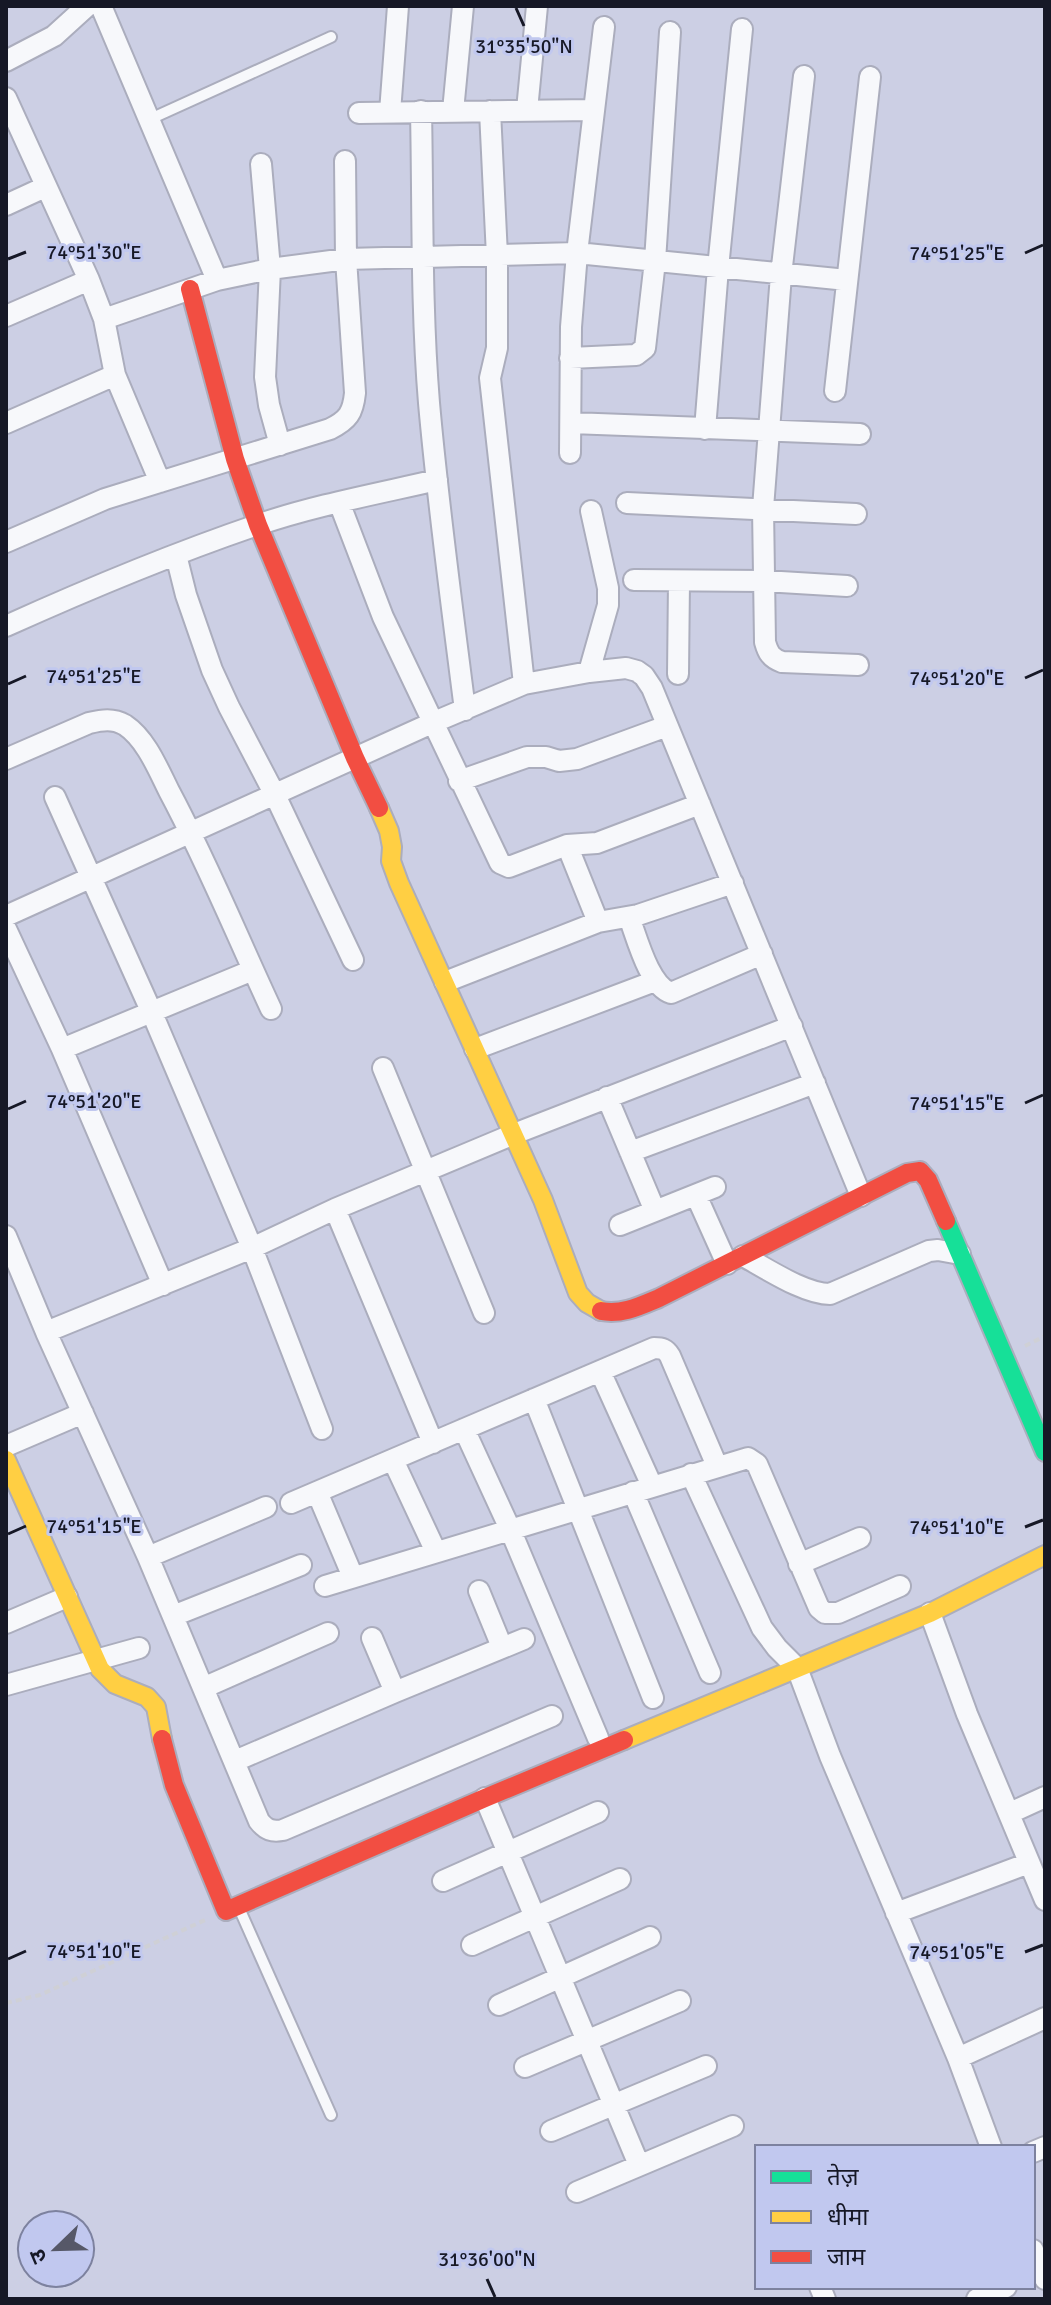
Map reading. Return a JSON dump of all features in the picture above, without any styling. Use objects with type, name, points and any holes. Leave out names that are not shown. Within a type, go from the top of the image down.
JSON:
[{"type":"street","points":[[6,61],[54,36],[87,6]]},
{"type":"street","points":[[101,6],[217,280]]},
{"type":"street","points":[[390,112],[398,6]]},
{"type":"street","points":[[453,111],[463,6]]},
{"type":"street","points":[[527,110],[537,6]]},
{"type":"street","points":[[570,453],[570,358],[577,253],[604,27]]},
{"type":"street","points":[[705,429],[742,29]]},
{"type":"street","points":[[570,358],[636,355],[645,348],[655,261],[670,32]]},
{"type":"street","points":[[804,76],[781,275],[763,508],[765,642],[768,653],[782,662],[858,665]]},
{"type":"street","points":[[835,391],[870,77]]},
{"type":"street","points":[[6,99],[89,280],[104,319],[115,375],[160,482]]},
{"type":"street","points":[[359,113],[594,110]]},
{"type":"street","points":[[421,111],[429,401],[465,710]]},
{"type":"street","points":[[490,111],[497,256],[497,348],[490,378],[524,684]]},
{"type":"street","points":[[6,542],[105,499],[330,429],[347,419],[355,393],[346,259],[345,161]]},
{"type":"street","points":[[261,164],[270,269],[265,377],[280,445]]},
{"type":"street","points":[[6,205],[45,187]]},
{"type":"street","points":[[104,319],[217,280],[346,259],[577,253],[847,280]]},
{"type":"street","points":[[6,316],[89,280]]},
{"type":"street","points":[[190,289],[235,459],[258,525],[355,758],[389,831],[391,861],[399,883],[514,1134],[578,1293],[586,1304],[603,1313],[619,1312],[648,1303],[907,1173],[920,1171],[928,1180],[1045,1452]]},
{"type":"street","points":[[6,423],[115,375]]},
{"type":"street","points":[[571,423],[860,434]]},
{"type":"street","points":[[6,626],[71,597],[258,525],[339,502],[437,480]]},
{"type":"street","points":[[339,502],[383,617],[497,860],[504,866],[515,866],[567,845],[597,843],[700,804]]},
{"type":"street","points":[[627,503],[856,514]]},
{"type":"street","points":[[589,672],[608,605],[608,588],[591,511]]},
{"type":"street","points":[[176,555],[186,595],[212,670],[353,960]]},
{"type":"street","points":[[634,580],[764,581],[847,586]]},
{"type":"street","points":[[678,674],[679,581]]},
{"type":"street","points":[[6,916],[524,684],[589,672],[626,668],[637,671],[652,688],[861,1196]]},
{"type":"street","points":[[6,759],[89,723],[115,720],[131,730],[156,766],[191,832],[271,1009]]},
{"type":"street","points":[[459,781],[527,757],[559,761],[577,759],[667,726]]},
{"type":"street","points":[[55,797],[152,1013],[252,1248],[322,1429]]},
{"type":"street","points":[[567,845],[598,922]]},
{"type":"street","points":[[445,982],[598,922],[629,917],[733,883]]},
{"type":"street","points":[[629,917],[655,981],[671,993],[762,954]]},
{"type":"street","points":[[6,929],[62,1049],[163,1285]]},
{"type":"street","points":[[62,1049],[253,970]]},
{"type":"street","points":[[475,1049],[655,981]]},
{"type":"street","points":[[46,1332],[252,1248],[335,1209],[514,1134],[792,1026]]},
{"type":"street","points":[[383,1068],[484,1313]]},
{"type":"street","points":[[630,1152],[815,1083]]},
{"type":"street","points":[[607,1097],[655,1211]]},
{"type":"street","points":[[620,1225],[715,1187]]},
{"type":"street","points":[[696,1195],[735,1260],[823,1294],[830,1294],[929,1251],[960,1254]]},
{"type":"street","points":[[335,1209],[433,1443]]},
{"type":"street","points":[[6,1236],[148,1557],[259,1821],[265,1828],[273,1832],[283,1830],[552,1716]]},
{"type":"street","points":[[291,1503],[654,1348],[667,1351],[717,1466]]},
{"type":"street","points":[[600,1371],[710,1673]]},
{"type":"street","points":[[534,1399],[653,1698]]},
{"type":"street","points":[[6,1446],[83,1413]]},
{"type":"street","points":[[464,1429],[510,1529],[598,1738]]},
{"type":"street","points":[[325,1586],[748,1458],[757,1464],[819,1608],[831,1614],[838,1613],[900,1586]]},
{"type":"street","points":[[6,1460],[95,1660],[109,1680],[147,1697],[156,1707],[164,1753],[174,1785],[232,1908],[485,1798],[930,1613],[1045,1555]]},
{"type":"street","points":[[393,1460],[436,1552]]},
{"type":"street","points":[[691,1474],[762,1628],[797,1668],[830,1756],[958,2058],[990,2145]]},
{"type":"street","points":[[317,1492],[353,1577]]},
{"type":"street","points":[[148,1557],[266,1507]]},
{"type":"street","points":[[799,1564],[860,1538]]},
{"type":"street","points":[[173,1616],[301,1565]]},
{"type":"street","points":[[479,1591],[502,1647]]},
{"type":"street","points":[[6,1623],[67,1597]]},
{"type":"street","points":[[930,1613],[967,1714],[1045,1900]]},
{"type":"street","points":[[203,1688],[328,1633]]},
{"type":"street","points":[[372,1638],[395,1692]]},
{"type":"street","points":[[235,1761],[524,1639]]},
{"type":"street","points":[[6,1685],[139,1648]]},
{"type":"street","points":[[1010,1813],[1045,1797]]},
{"type":"street","points":[[485,1798],[639,2165]]},
{"type":"street","points":[[443,1881],[598,1812]]},
{"type":"street","points":[[896,1913],[1029,1863]]},
{"type":"street","points":[[472,1945],[620,1879]]},
{"type":"street","points":[[499,2005],[650,1937]]},
{"type":"street","points":[[525,2067],[680,2001]]},
{"type":"street","points":[[958,2058],[1045,2018]]},
{"type":"street","points":[[551,2131],[706,2066]]},
{"type":"street","points":[[577,2192],[733,2126]]},
{"type":"street","points":[[977,2299],[1001,2289]]},
{"type":"lane","points":[[148,120],[331,37]]},
{"type":"lane","points":[[232,1908],[331,2115]]},
{"type":"path","points":[[6,2003],[40,1995],[232,1908]]},
{"type":"traffic: fast","points":[[946,1221],[1045,1452]]},
{"type":"traffic: slow","points":[[379,808],[389,831],[391,861],[399,883],[543,1200],[578,1293],[601,1311]]},
{"type":"traffic: slow","points":[[6,1460],[100,1669],[115,1684],[147,1697],[156,1707],[162,1739]]},
{"type":"traffic: slow","points":[[624,1740],[930,1613],[1045,1555]]},
{"type":"traffic: jam","points":[[190,289],[235,459],[258,525],[355,758],[379,808]]},
{"type":"traffic: jam","points":[[601,1311],[624,1311],[659,1298],[907,1173],[920,1171],[928,1180],[946,1221]]},
{"type":"traffic: jam","points":[[162,1739],[174,1785],[226,1911],[624,1740]]}]
